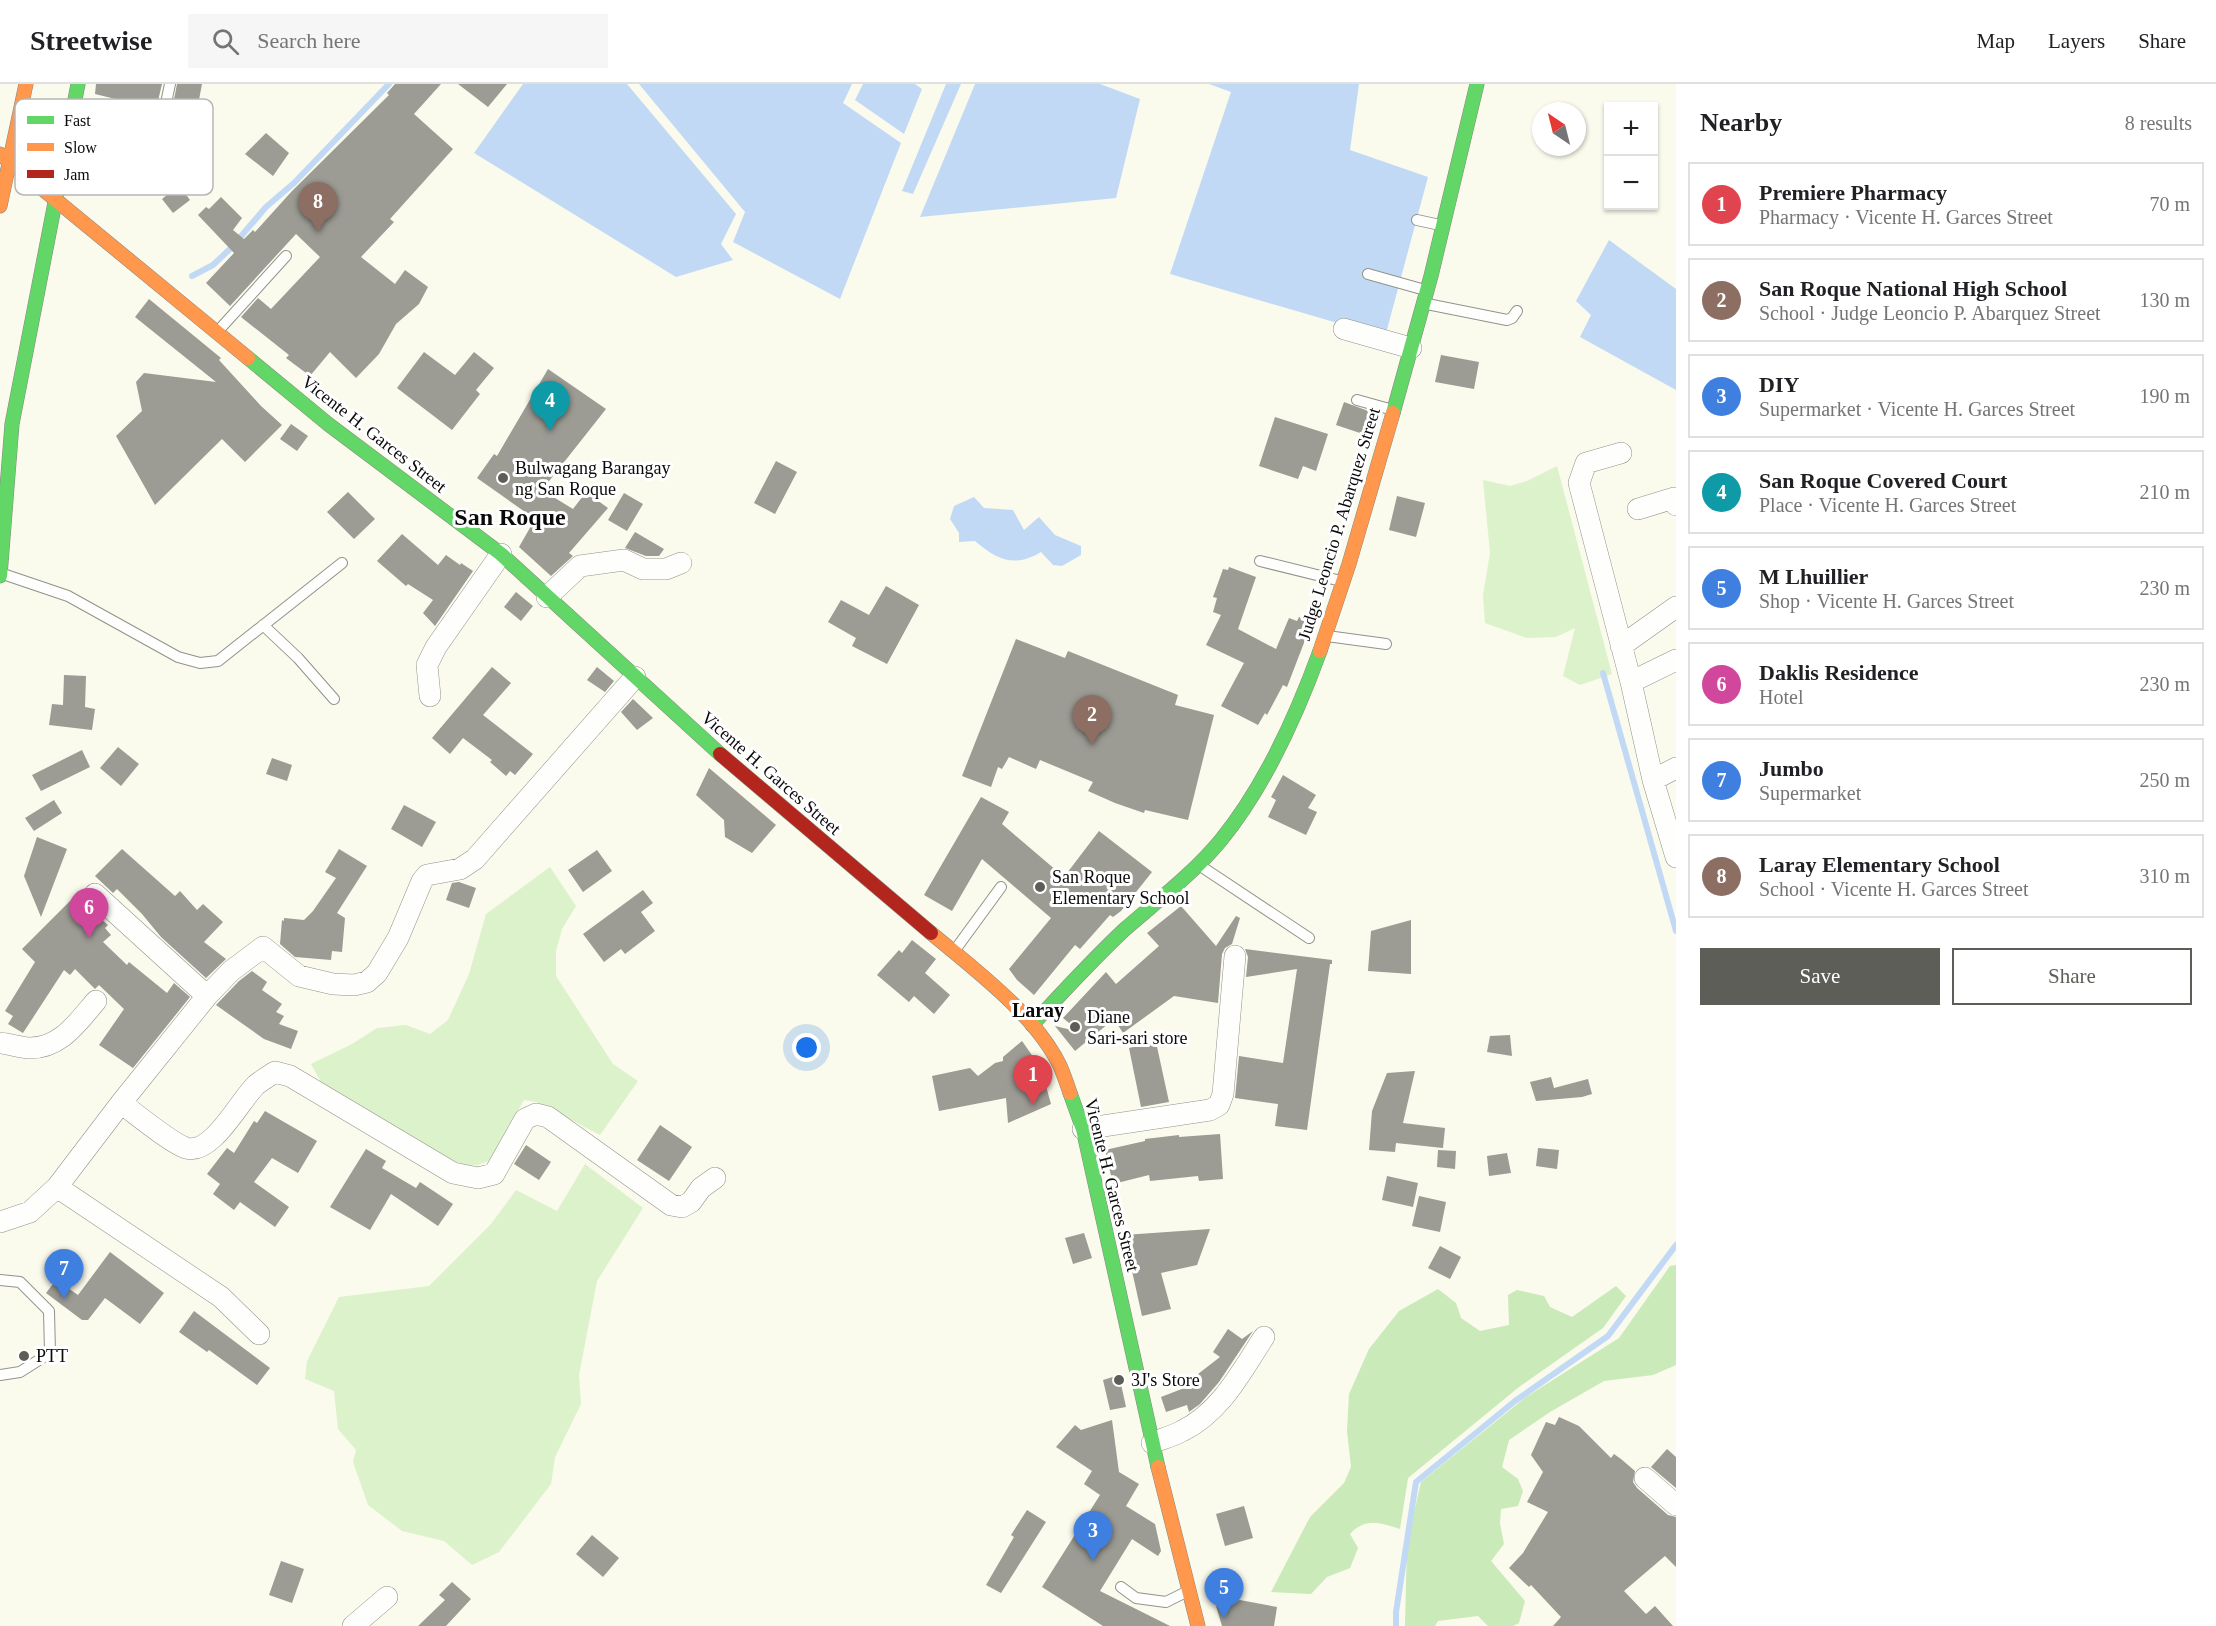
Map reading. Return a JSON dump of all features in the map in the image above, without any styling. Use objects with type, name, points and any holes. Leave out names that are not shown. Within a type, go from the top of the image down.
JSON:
[{"type":"main road","points":[[22,99],[26,84]]},
{"type":"main road","points":[[75,99],[78,84]]},
{"type":"main road","name":"Judge Leoncio P. Abarquez Street","points":[[1032,1025],[1114,939],[1199,865],[1231,827],[1261,783],[1285,734],[1325,636],[1344,581],[1425,297],[1477,84]]},
{"type":"main road","points":[[0,206],[5,158],[15,123]]},
{"type":"main road","name":"Vicente H. Garces Street","points":[[51,195],[328,424],[501,554],[719,753],[1005,995],[1032,1025],[1060,1066],[1083,1129],[1152,1443],[1198,1626]]},
{"type":"main road","points":[[0,574],[12,424],[54,197]]},
{"type":"street","points":[[1344,329],[1411,348]]},
{"type":"street","points":[[1621,453],[1586,463],[1580,483],[1631,682],[1653,780],[1676,857]]},
{"type":"street","points":[[1638,508],[1674,498],[1676,505]]},
{"type":"street","points":[[430,696],[427,665],[436,647],[501,554]]},
{"type":"street","points":[[547,597],[580,566],[624,560],[643,569],[666,569],[681,563]]},
{"type":"street","points":[[1621,646],[1676,607]]},
{"type":"street","points":[[1631,682],[1676,660]]},
{"type":"street","points":[[0,1222],[30,1212],[57,1187],[207,996],[231,971],[263,947],[299,976],[333,984],[354,985],[367,982],[377,973],[398,938],[427,874],[460,869],[475,859],[635,677]]},
{"type":"street","points":[[1653,780],[1676,768]]},
{"type":"street","points":[[95,894],[207,996]]},
{"type":"street","points":[[1083,1129],[1210,1110],[1219,1105],[1223,1094],[1235,956]]},
{"type":"street","points":[[0,1043],[29,1048],[49,1045],[64,1037],[96,1001]]},
{"type":"street","points":[[121,1103],[177,1143],[188,1148],[201,1147],[215,1136],[256,1086],[275,1072],[290,1076],[453,1173],[478,1178],[494,1174],[525,1119],[536,1114],[548,1117],[671,1205],[682,1207],[691,1202],[701,1188],[715,1178]]},
{"type":"street","points":[[57,1187],[221,1297],[259,1334]]},
{"type":"street","points":[[1152,1443],[1184,1430],[1210,1412],[1228,1392],[1264,1337]]},
{"type":"street","points":[[1645,1478],[1676,1505]]},
{"type":"street","points":[[353,1626],[387,1597]]},
{"type":"lane","points":[[167,99],[170,84]]},
{"type":"lane","points":[[1417,220],[1443,226]]},
{"type":"lane","points":[[217,332],[286,256]]},
{"type":"lane","points":[[1368,274],[1425,297],[1507,320],[1512,318],[1517,311]]},
{"type":"lane","points":[[1357,400],[1393,410]]},
{"type":"lane","points":[[1260,561],[1344,581]]},
{"type":"lane","points":[[0,574],[68,597],[178,657],[200,663],[218,661],[342,563]]},
{"type":"lane","points":[[263,625],[298,658],[334,699]]},
{"type":"lane","points":[[1325,636],[1386,644]]},
{"type":"lane","points":[[1199,865],[1309,938]]},
{"type":"lane","points":[[954,953],[1001,887]]},
{"type":"lane","points":[[0,1280],[20,1282],[49,1311],[50,1353],[20,1372],[0,1375]]},
{"type":"lane","points":[[1121,1587],[1136,1598],[1166,1602],[1189,1590]]},
{"type":"green space","points":[[1557,466],[1612,674],[1580,685],[1563,676],[1575,628],[1556,637],[1527,638],[1485,623],[1483,595],[1490,553],[1483,480],[1510,486],[1527,481]]},
{"type":"green space","points":[[550,867],[576,906],[562,929],[556,951],[556,976],[613,1064],[638,1081],[600,1135],[537,1102],[524,1100],[489,1161],[465,1166],[427,1148],[322,1084],[311,1064],[352,1044],[377,1028],[406,1025],[430,1034],[448,1020],[469,974],[486,914]]},
{"type":"green space","points":[[585,1164],[643,1208],[597,1281],[579,1375],[581,1404],[555,1457],[551,1484],[499,1552],[472,1565],[444,1541],[402,1531],[368,1505],[353,1462],[356,1450],[338,1429],[334,1391],[305,1379],[307,1361],[339,1297],[429,1286],[491,1224],[516,1190],[557,1211]]},
{"type":"green space","points":[[1676,1265],[1676,1365],[1653,1375],[1604,1381],[1550,1412],[1509,1440],[1502,1467],[1518,1479],[1523,1491],[1518,1506],[1501,1509],[1500,1523],[1504,1544],[1491,1561],[1525,1601],[1519,1623],[1513,1626],[1488,1626],[1478,1616],[1438,1621],[1435,1626],[1405,1626],[1407,1543],[1421,1482],[1526,1397],[1619,1338],[1670,1266]]},
{"type":"green space","points":[[1616,1286],[1626,1296],[1603,1328],[1519,1387],[1408,1478],[1400,1529],[1380,1523],[1361,1525],[1350,1534],[1358,1548],[1350,1568],[1327,1577],[1311,1594],[1271,1592],[1310,1517],[1344,1483],[1351,1467],[1347,1431],[1349,1394],[1369,1349],[1399,1311],[1438,1289],[1456,1303],[1461,1318],[1480,1331],[1509,1325],[1508,1295],[1517,1290],[1544,1296],[1550,1307],[1572,1317]]},
{"type":"water","points":[[523,84],[627,84],[736,214],[721,244],[733,260],[676,277],[474,153]]},
{"type":"water","points":[[639,84],[852,84],[843,103],[901,143],[840,299],[733,242],[745,212]]},
{"type":"water","points":[[863,84],[915,84],[922,89],[904,134],[855,100]]},
{"type":"water","points":[[946,84],[961,84],[913,194],[902,191]]},
{"type":"water","points":[[975,84],[1100,84],[1140,99],[1116,198],[920,217]]},
{"type":"water","points":[[1209,84],[1359,84],[1350,150],[1428,177],[1385,337],[1170,274],[1231,92]]},
{"type":"water","points":[[1609,240],[1676,289],[1676,390],[1580,337],[1591,315],[1576,301]]},
{"type":"water","points":[[974,497],[984,508],[1013,510],[1024,530],[1039,517],[1055,535],[1081,546],[1081,555],[1062,566],[1053,565],[1041,552],[1023,560],[1014,561],[991,553],[975,541],[959,542],[959,533],[950,519],[954,506]]},
{"type":"building","points":[[96,84],[162,84],[158,99],[116,99],[95,94]]},
{"type":"building","points":[[177,84],[202,84],[199,99],[174,99]]},
{"type":"building","points":[[395,84],[441,84],[414,114],[453,149],[390,219],[394,222],[361,257],[395,284],[405,270],[428,287],[419,304],[396,324],[379,354],[356,378],[330,352],[310,376],[286,358],[289,355],[241,317],[258,298],[271,309],[320,257],[296,234],[230,306],[206,283],[234,253],[198,215],[206,207],[209,209],[221,197],[242,218],[233,230],[244,239],[253,230],[255,232],[292,191],[389,95],[387,93]]},
{"type":"building","points":[[458,84],[507,84],[488,107]]},
{"type":"building","points":[[266,133],[289,153],[273,176],[245,154]]},
{"type":"building","points":[[167,195],[186,195],[190,200],[173,213],[162,199]]},
{"type":"building","points":[[149,299],[221,358],[219,360],[261,406],[282,425],[245,462],[222,439],[155,505],[116,436],[142,411],[136,382],[144,373],[216,382],[135,317]]},
{"type":"building","points":[[424,352],[455,375],[474,352],[494,368],[476,390],[480,394],[452,430],[397,388]]},
{"type":"building","points":[[1441,355],[1479,362],[1474,389],[1435,382]]},
{"type":"building","points":[[548,369],[606,409],[542,490],[573,509],[586,492],[608,508],[569,553],[573,556],[551,576],[519,547],[535,519],[477,478],[494,454],[497,456]]},
{"type":"building","points":[[1344,402],[1371,412],[1363,434],[1336,425]]},
{"type":"building","points":[[1275,417],[1328,434],[1316,471],[1303,466],[1298,479],[1259,466]]},
{"type":"building","points":[[291,424],[308,436],[297,451],[280,439]]},
{"type":"building","points":[[776,461],[797,472],[775,514],[754,503]]},
{"type":"building","points":[[348,492],[375,519],[354,539],[327,512]]},
{"type":"building","points":[[624,493],[643,504],[627,531],[608,520]]},
{"type":"building","points":[[1397,496],[1425,503],[1416,537],[1389,530]]},
{"type":"building","points":[[635,532],[664,549],[659,556],[646,556],[625,548]]},
{"type":"building","points":[[402,534],[438,565],[446,555],[473,571],[435,626],[423,613],[433,600],[408,584],[406,586],[377,561]]},
{"type":"building","points":[[1229,567],[1256,577],[1238,629],[1276,649],[1289,618],[1297,621],[1299,617],[1312,622],[1287,687],[1283,685],[1267,715],[1265,713],[1258,725],[1221,706],[1244,663],[1206,645],[1221,615],[1213,612],[1217,598],[1213,597],[1223,569],[1228,570]]},
{"type":"building","points":[[886,586],[919,605],[887,664],[852,646],[856,638],[828,622],[841,600],[869,615]]},
{"type":"building","points":[[516,592],[533,606],[521,621],[504,607]]},
{"type":"building","points":[[1016,639],[1065,658],[1068,651],[1178,695],[1175,705],[1214,715],[1188,820],[1145,810],[1144,813],[1115,803],[1088,791],[1093,782],[1040,760],[1036,769],[1009,757],[1002,769],[998,767],[991,787],[962,776]]},
{"type":"building","points":[[492,667],[511,683],[483,715],[533,754],[515,775],[510,771],[506,776],[490,762],[492,760],[463,738],[450,754],[432,738]]},
{"type":"building","points":[[597,667],[614,681],[605,692],[587,680]]},
{"type":"building","points":[[64,675],[86,676],[85,707],[95,709],[92,730],[49,725],[52,704],[63,705]]},
{"type":"building","points":[[633,699],[653,718],[637,730],[621,712]]},
{"type":"building","points":[[118,747],[139,764],[121,786],[100,768]]},
{"type":"building","points":[[82,750],[90,767],[41,791],[32,775]]},
{"type":"building","points":[[272,758],[292,765],[287,781],[266,774]]},
{"type":"building","points":[[709,768],[776,825],[752,853],[725,837],[724,820],[696,795]]},
{"type":"building","points":[[1283,775],[1316,795],[1308,808],[1317,812],[1306,835],[1268,817],[1276,800],[1271,797]]},
{"type":"building","points":[[981,797],[1009,812],[1002,824],[1064,877],[1099,831],[1152,872],[1121,911],[1113,917],[1110,915],[1080,949],[1075,945],[1034,995],[1017,980],[1009,969],[1051,918],[982,859],[952,911],[924,895]]},
{"type":"building","points":[[54,800],[62,813],[34,831],[25,818]]},
{"type":"building","points":[[404,805],[436,822],[422,847],[391,829]]},
{"type":"building","points":[[37,837],[67,849],[41,917],[24,876]]},
{"type":"building","points":[[122,849],[175,896],[180,891],[197,910],[203,904],[223,922],[204,942],[226,959],[206,978],[161,937],[117,889],[113,893],[95,876]]},
{"type":"building","points":[[339,849],[367,866],[337,913],[345,918],[342,952],[332,951],[331,960],[295,957],[280,944],[282,920],[284,921],[284,918],[304,920],[313,911],[336,878],[325,872]]},
{"type":"building","points":[[597,850],[612,871],[583,892],[568,870]]},
{"type":"building","points":[[459,882],[476,888],[469,908],[446,900],[452,883]]},
{"type":"building","points":[[643,890],[653,903],[641,912],[655,931],[625,954],[621,949],[604,962],[583,934]]},
{"type":"building","points":[[74,897],[108,925],[105,928],[111,935],[103,942],[127,965],[129,962],[167,993],[174,983],[190,997],[133,1068],[99,1045],[124,1009],[99,985],[95,989],[75,969],[70,975],[64,970],[23,1033],[8,1024],[13,1016],[5,1011],[35,962],[22,949]]},
{"type":"building","points":[[1181,906],[1216,946],[1236,916],[1240,918],[1232,944],[1225,948],[1222,954],[1218,1003],[1174,996],[1123,1033],[1114,1019],[1075,1051],[1055,1026],[1080,1032],[1063,1018],[1106,972],[1116,984],[1159,946],[1147,933]]},
{"type":"building","points":[[1411,920],[1411,974],[1368,971],[1371,931]]},
{"type":"building","points":[[912,940],[936,959],[925,973],[950,995],[934,1014],[914,996],[909,1002],[877,975],[899,950],[902,953]]},
{"type":"building","points":[[1245,949],[1332,960],[1307,1130],[1275,1126],[1278,1104],[1235,1098],[1239,1056],[1283,1063],[1297,969],[1246,977],[1248,957]]},
{"type":"building","points":[[252,971],[267,982],[262,990],[282,1004],[276,1012],[284,1016],[279,1024],[298,1031],[291,1049],[264,1039],[216,1005]]},
{"type":"building","points":[[1510,1035],[1512,1056],[1487,1052],[1490,1036]]},
{"type":"building","points":[[1022,1041],[1041,1068],[1051,1104],[1008,1123],[1006,1098],[939,1111],[932,1076],[970,1068],[978,1076],[995,1063],[1003,1061],[1003,1057]]},
{"type":"building","points":[[1156,1042],[1169,1102],[1141,1107],[1129,1048]]},
{"type":"building","points":[[1415,1071],[1403,1123],[1445,1128],[1443,1148],[1396,1143],[1395,1152],[1369,1150],[1372,1111],[1387,1073]]},
{"type":"building","points":[[1551,1077],[1554,1088],[1588,1079],[1592,1094],[1536,1101],[1530,1082]]},
{"type":"building","points":[[265,1111],[317,1141],[298,1173],[272,1158],[254,1182],[289,1207],[275,1227],[240,1202],[234,1210],[213,1194],[220,1184],[207,1174],[227,1148],[234,1153],[254,1121],[257,1123]]},
{"type":"building","points":[[660,1125],[692,1147],[669,1181],[637,1160]]},
{"type":"building","points":[[1220,1134],[1223,1179],[1199,1181],[1198,1176],[1150,1181],[1149,1175],[1113,1184],[1105,1150],[1145,1141],[1145,1139]]},
{"type":"building","points":[[526,1145],[551,1162],[539,1180],[514,1164]]},
{"type":"building","points":[[1538,1148],[1559,1150],[1557,1169],[1536,1166]]},
{"type":"building","points":[[366,1149],[386,1161],[382,1168],[416,1188],[420,1182],[453,1204],[438,1226],[391,1194],[370,1230],[330,1207]]},
{"type":"building","points":[[1438,1150],[1456,1151],[1455,1169],[1437,1167]]},
{"type":"building","points":[[1507,1153],[1511,1173],[1489,1176],[1487,1156]]},
{"type":"building","points":[[1387,1176],[1418,1183],[1413,1207],[1382,1200]]},
{"type":"building","points":[[1419,1196],[1446,1202],[1440,1232],[1412,1226]]},
{"type":"building","points":[[1210,1229],[1197,1265],[1161,1273],[1171,1309],[1142,1316],[1124,1235]]},
{"type":"building","points":[[1084,1233],[1092,1258],[1073,1264],[1065,1238]]},
{"type":"building","points":[[1440,1246],[1461,1257],[1450,1279],[1428,1268]]},
{"type":"building","points":[[110,1252],[164,1293],[140,1324],[105,1298],[88,1320],[82,1320],[46,1293],[56,1280],[78,1295]]},
{"type":"building","points":[[194,1311],[270,1368],[257,1385],[209,1350],[207,1352],[179,1332]]},
{"type":"building","points":[[1228,1329],[1242,1339],[1253,1331],[1219,1382],[1200,1404],[1189,1412],[1187,1405],[1166,1412],[1161,1397],[1200,1382],[1198,1374],[1220,1357],[1213,1352]]},
{"type":"building","points":[[1119,1375],[1126,1407],[1110,1410],[1103,1380]]},
{"type":"building","points":[[1559,1417],[1579,1426],[1611,1458],[1614,1454],[1621,1459],[1635,1471],[1633,1482],[1637,1488],[1668,1515],[1676,1517],[1676,1567],[1665,1556],[1624,1591],[1646,1614],[1655,1606],[1673,1626],[1553,1626],[1561,1617],[1531,1585],[1529,1587],[1509,1568],[1523,1553],[1548,1512],[1527,1502],[1543,1472],[1531,1455],[1546,1422],[1555,1425]]},
{"type":"building","points":[[1112,1420],[1119,1472],[1139,1484],[1126,1506],[1155,1524],[1161,1551],[1158,1556],[1132,1539],[1100,1591],[1170,1626],[1103,1626],[1042,1587],[1100,1495],[1084,1484],[1092,1471],[1056,1447],[1075,1425],[1081,1430]]},
{"type":"building","points":[[1667,1449],[1676,1457],[1676,1488],[1651,1467]]},
{"type":"building","points":[[1244,1506],[1253,1538],[1225,1546],[1216,1514]]},
{"type":"building","points":[[1027,1510],[1046,1522],[1001,1593],[986,1585],[1014,1537],[1011,1535]]},
{"type":"building","points":[[592,1535],[619,1558],[603,1577],[576,1554]]},
{"type":"building","points":[[281,1561],[304,1569],[292,1603],[269,1595]]},
{"type":"building","points":[[452,1582],[471,1599],[446,1626],[418,1626],[445,1600],[439,1595]]},
{"type":"building","points":[[1240,1600],[1277,1607],[1274,1626],[1222,1626],[1216,1606]]},
{"type":"waterway","points":[[192,276],[213,265],[231,248],[266,207],[294,183],[389,84]]},
{"type":"waterway","points":[[1603,673],[1676,931]]},
{"type":"waterway","points":[[1396,1626],[1396,1612],[1416,1482],[1515,1401],[1608,1336],[1676,1245]]},
{"type":"traffic: fast","points":[[75,99],[78,84]]},
{"type":"traffic: fast","points":[[1393,413],[1431,276],[1477,84]]},
{"type":"traffic: fast","points":[[0,576],[12,424],[56,195]]},
{"type":"traffic: fast","points":[[248,358],[328,424],[501,554],[720,754]]},
{"type":"traffic: fast","points":[[1032,1025],[1112,941],[1187,876],[1221,840],[1252,797],[1278,750],[1301,701],[1320,651]]},
{"type":"traffic: fast","points":[[1070,1093],[1083,1129],[1158,1467]]},
{"type":"traffic: slow","points":[[23,99],[26,84]]},
{"type":"traffic: slow","points":[[0,206],[15,136]]},
{"type":"traffic: slow","points":[[0,154],[15,166]]},
{"type":"traffic: slow","points":[[50,195],[248,358]]},
{"type":"traffic: slow","points":[[1320,651],[1349,564],[1393,413]]},
{"type":"traffic: slow","points":[[931,933],[1003,994],[1036,1029],[1060,1066],[1070,1093]]},
{"type":"traffic: slow","points":[[1158,1467],[1198,1626]]},
{"type":"traffic: jam","points":[[720,754],[931,933]]},
{"type":"place","name":"Laray Elementary School","points":[[318,232]]},
{"type":"place","name":"San Roque Covered Court","points":[[550,431]]},
{"type":"place","name":"Bulwagang Barangay ng San Roque","points":[[503,478]]},
{"type":"place","name":"San Roque National High School","points":[[1092,745]]},
{"type":"place","name":"San Roque Elementary School","points":[[1040,887]]},
{"type":"place","name":"Daklis Residence","points":[[89,938]]},
{"type":"place","name":"Diane Sari-sari store","points":[[1075,1027]]},
{"type":"place","name":"Premiere Pharmacy","points":[[1033,1105]]},
{"type":"place","name":"Jumbo","points":[[64,1299]]},
{"type":"place","name":"PTT","points":[[24,1356]]},
{"type":"place","name":"3J's Store","points":[[1119,1380]]},
{"type":"place","name":"DIY","points":[[1093,1561]]},
{"type":"place","name":"M Lhuillier","points":[[1224,1618]]},
{"type":"district","name":"San Roque","points":[[510,517]]},
{"type":"district","name":"Laray","points":[[1038,1010]]}]
